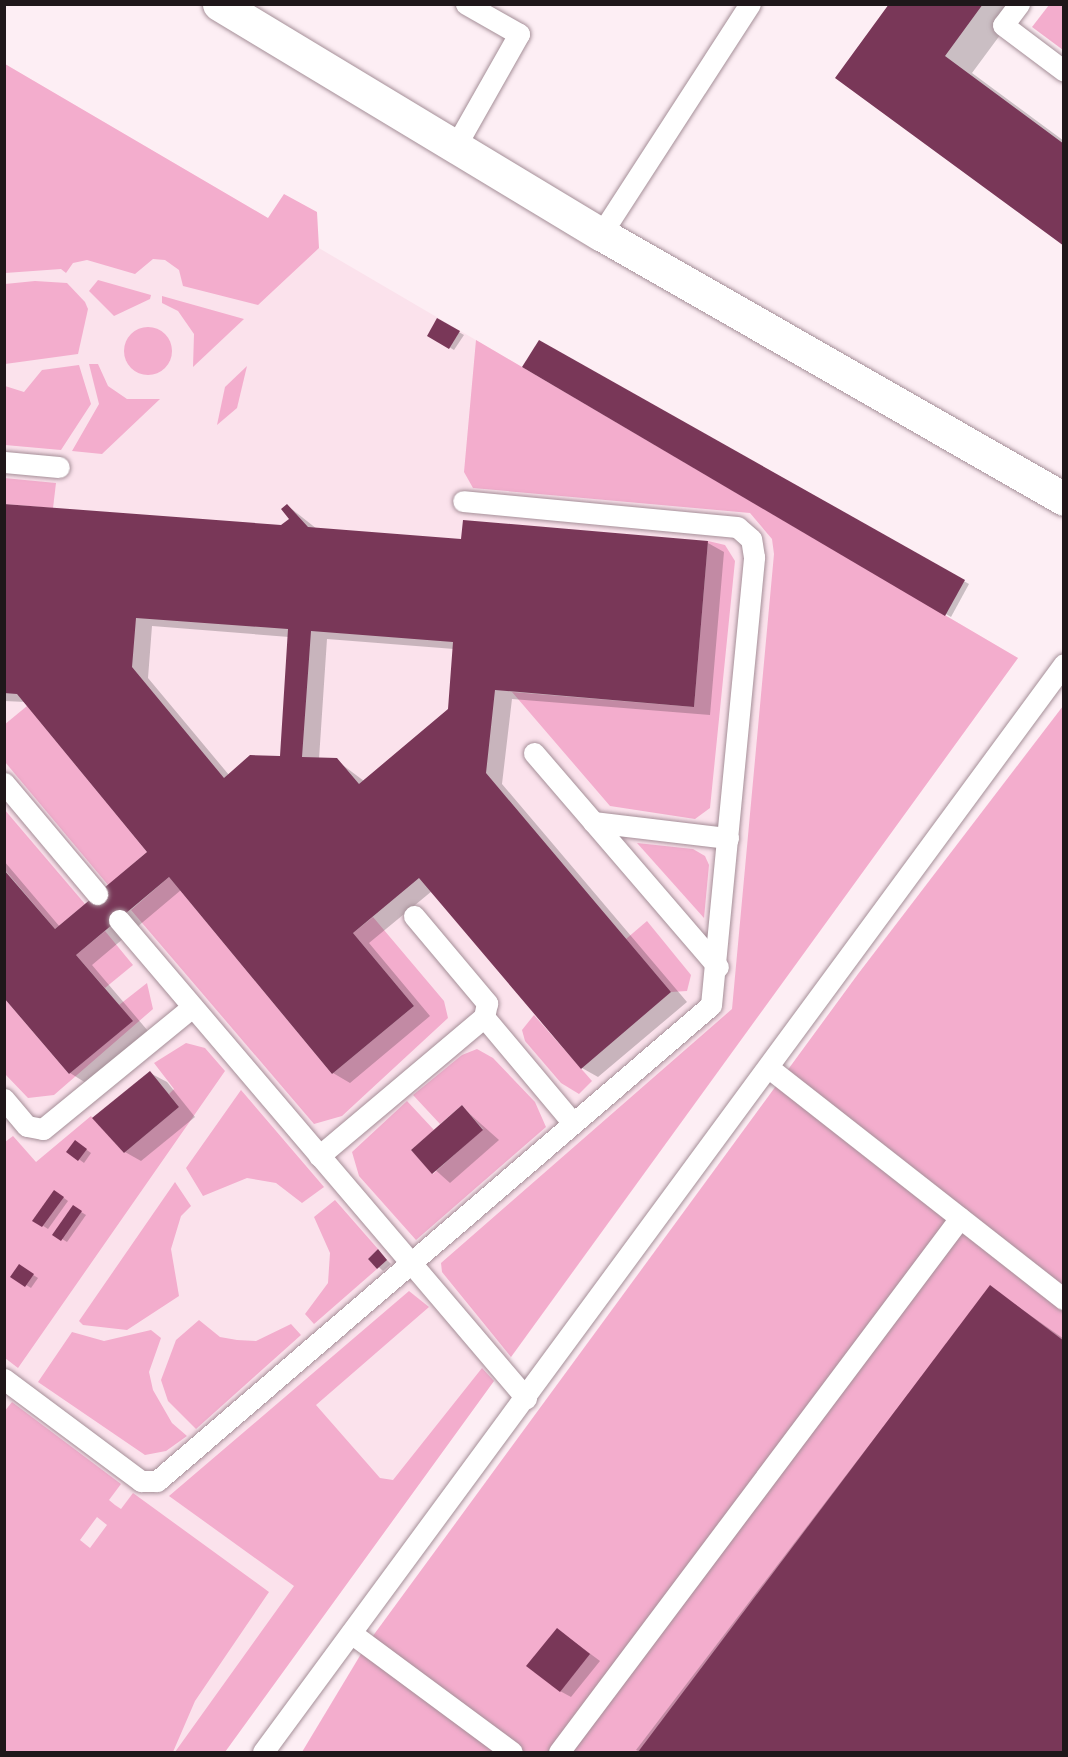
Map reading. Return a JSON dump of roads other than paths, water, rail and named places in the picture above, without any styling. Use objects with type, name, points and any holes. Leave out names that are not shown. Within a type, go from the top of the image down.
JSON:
[{"type":"street","points":[[219,4],[601,234],[1064,499]]},
{"type":"lane","points":[[455,147],[519,34],[466,4]]},
{"type":"lane","points":[[601,234],[750,4]]},
{"type":"lane","points":[[1019,4],[1003,25],[1064,71]]},
{"type":"lane","points":[[4,462],[59,467]]},
{"type":"lane","points":[[4,1379],[141,1481],[157,1481],[707,1010],[718,967],[754,557],[751,539],[737,527],[463,501]]},
{"type":"lane","points":[[263,1752],[769,1068],[1064,664]]},
{"type":"lane","points":[[534,753],[718,967]]},
{"type":"lane","points":[[4,783],[97,894]]},
{"type":"lane","points":[[593,822],[728,838]]},
{"type":"lane","points":[[319,1156],[484,1017],[487,1003],[414,916]]},
{"type":"lane","points":[[119,920],[525,1398]]},
{"type":"lane","points":[[4,1099],[27,1126],[43,1129],[192,1007]]},
{"type":"lane","points":[[484,1017],[573,1123]]},
{"type":"lane","points":[[769,1068],[1064,1299]]},
{"type":"lane","points":[[559,1752],[960,1218]]},
{"type":"lane","points":[[351,1633],[512,1752]]}]
